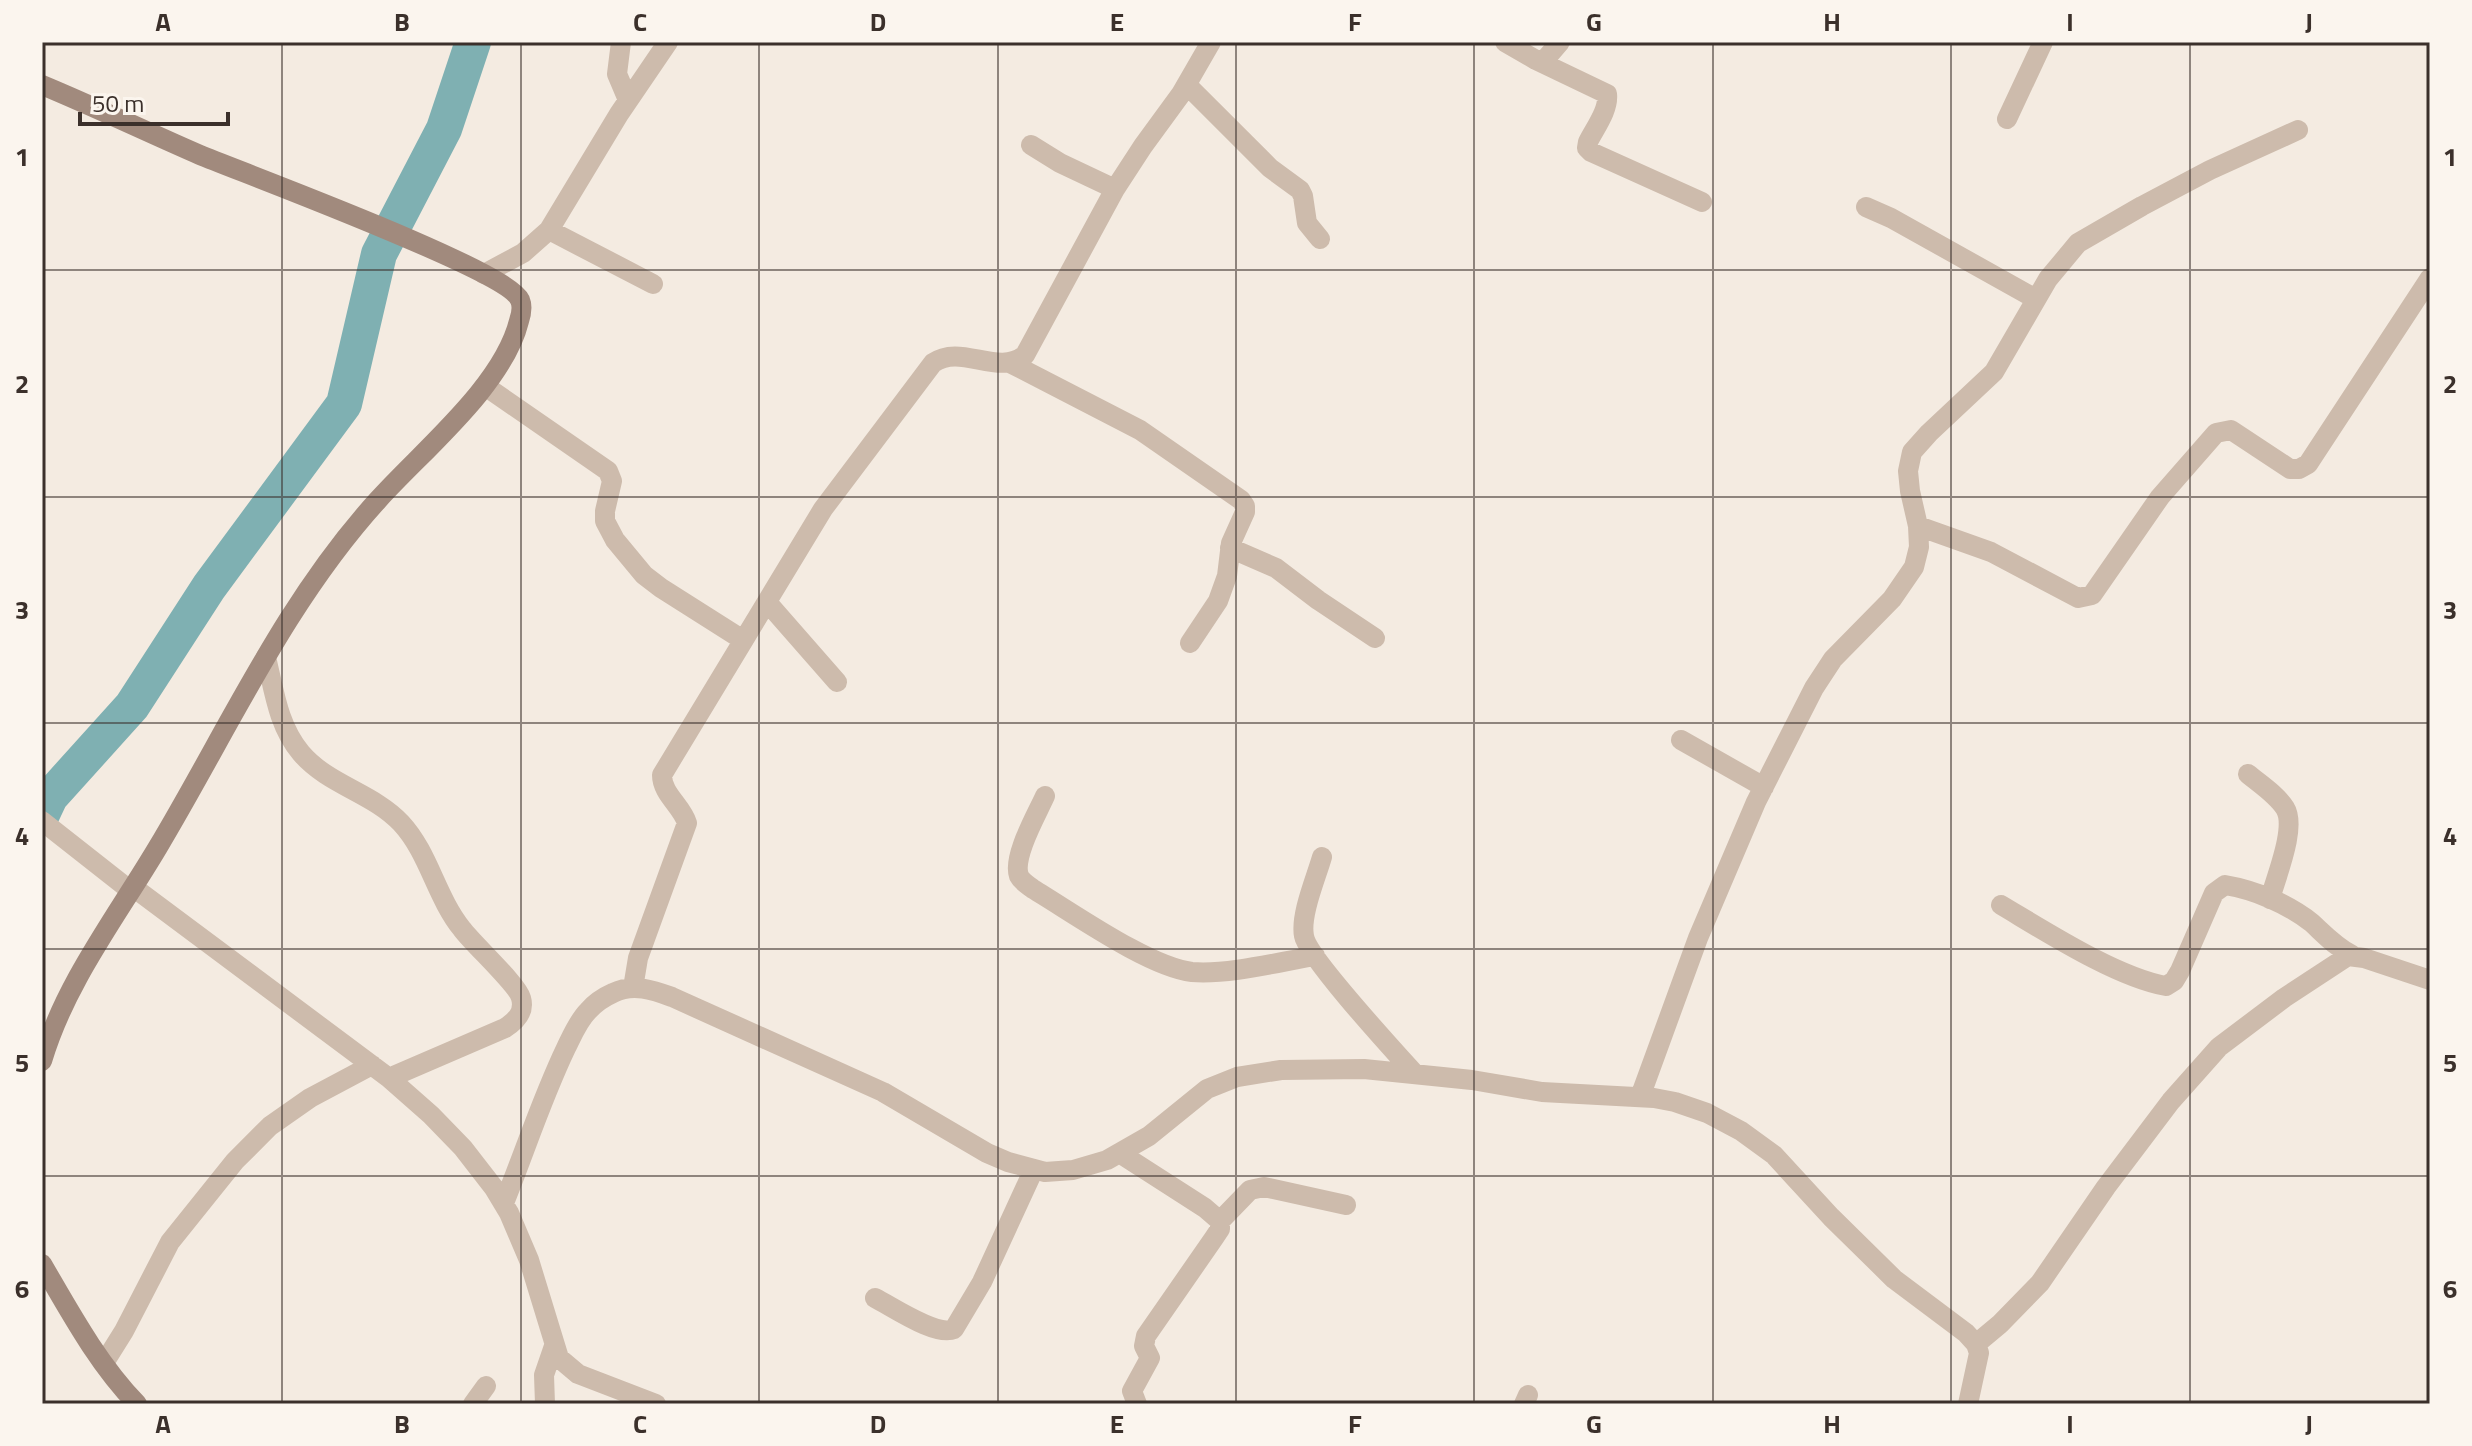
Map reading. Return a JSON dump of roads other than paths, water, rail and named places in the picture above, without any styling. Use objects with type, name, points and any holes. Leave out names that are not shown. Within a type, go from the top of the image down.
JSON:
[{"type":"main road","points":[[42,85],[484,274],[515,293],[522,307],[511,346],[485,386],[355,526],[266,657],[158,848],[70,992],[52,1029],[42,1061]]},
{"type":"main road","points":[[42,1264],[104,1363],[137,1404]]},
{"type":"street","points":[[621,42],[617,74],[628,100]]},
{"type":"street","points":[[484,274],[523,253],[549,230],[628,100],[668,42]]},
{"type":"street","points":[[1010,363],[1020,359],[1030,347],[1115,189],[1187,85],[1211,42]]},
{"type":"street","points":[[1505,42],[1607,94],[1605,110],[1588,142],[1587,148],[1591,152],[1702,202]]},
{"type":"street","points":[[1542,63],[1560,42]]},
{"type":"street","points":[[2007,119],[2043,42]]},
{"type":"street","points":[[1187,85],[1270,168],[1300,190],[1307,223],[1320,239]]},
{"type":"street","points":[[1640,1097],[1698,938],[1764,787],[1814,688],[1833,659],[1892,599],[1914,567],[1919,547],[1908,471],[1912,452],[1994,372],[2055,269],[2078,243],[2210,170],[2298,130]]},
{"type":"street","points":[[1031,145],[1060,163],[1115,189]]},
{"type":"street","points":[[1866,207],[2036,299]]},
{"type":"street","points":[[549,230],[653,284]]},
{"type":"street","points":[[1918,526],[1991,552],[2078,598],[2092,595],[2160,497],[2216,433],[2231,430],[2272,460],[2290,469],[2299,469],[2308,464],[2430,278]]},
{"type":"street","points":[[633,988],[638,958],[687,823],[665,788],[662,775],[823,509],[933,363],[949,355],[1010,363],[1140,430],[1241,500],[1245,512],[1230,548],[1223,590],[1190,643]]},
{"type":"street","points":[[485,386],[608,471],[612,481],[605,521],[615,540],[644,575],[743,640]]},
{"type":"street","points":[[1230,548],[1276,568],[1375,638]]},
{"type":"street","points":[[767,602],[837,682]]},
{"type":"street","points":[[104,1363],[170,1242],[235,1161],[270,1126],[310,1098],[505,1028],[519,1016],[522,999],[514,986],[483,955],[454,919],[416,844],[399,821],[313,765],[294,744],[281,719],[266,657]]},
{"type":"street","points":[[1681,740],[1764,787]]},
{"type":"street","points":[[2248,774],[2279,801],[2287,810],[2290,820],[2270,899]]},
{"type":"street","points":[[1045,796],[1023,845],[1018,874],[1033,889],[1141,953],[1191,972],[1215,972],[1315,956]]},
{"type":"street","points":[[43,822],[380,1072],[431,1115],[463,1148],[504,1203],[529,1260],[554,1346],[564,1364],[578,1374],[656,1404]]},
{"type":"street","points":[[1322,857],[1307,907],[1304,927],[1306,942],[1414,1073]]},
{"type":"street","points":[[2001,905],[2109,964],[2166,986],[2174,981],[2180,971],[2217,889],[2229,886],[2270,899],[2303,917],[2352,955],[2430,980]]},
{"type":"street","points":[[1976,1344],[2040,1283],[2162,1113],[2219,1047],[2284,998],[2352,955]]},
{"type":"street","points":[[504,1203],[558,1065],[578,1025],[598,1002],[614,992],[633,988],[651,989],[672,997],[831,1067],[883,1092],[987,1153],[1034,1169],[1057,1172],[1073,1170],[1121,1154],[1149,1136],[1207,1089],[1237,1077],[1281,1070],[1364,1069],[1414,1073],[1542,1092],[1640,1097],[1675,1102],[1707,1113],[1741,1131],[1774,1155],[1894,1279],[1966,1333],[1979,1353],[1968,1404]]},
{"type":"street","points":[[1121,1154],[1220,1221]]},
{"type":"street","points":[[875,1298],[932,1328],[941,1331],[954,1329],[982,1282],[1034,1169]]},
{"type":"street","points":[[1137,1404],[1132,1391],[1150,1358],[1144,1346],[1146,1336],[1220,1229],[1220,1221],[1250,1190],[1264,1187],[1346,1205]]},
{"type":"street","points":[[545,1404],[544,1375],[554,1346]]},
{"type":"street","points":[[473,1404],[486,1386]]},
{"type":"waterway","points":[[42,814],[50,797],[132,706],[209,587],[344,404],[379,254],[444,129],[473,42]]}]
